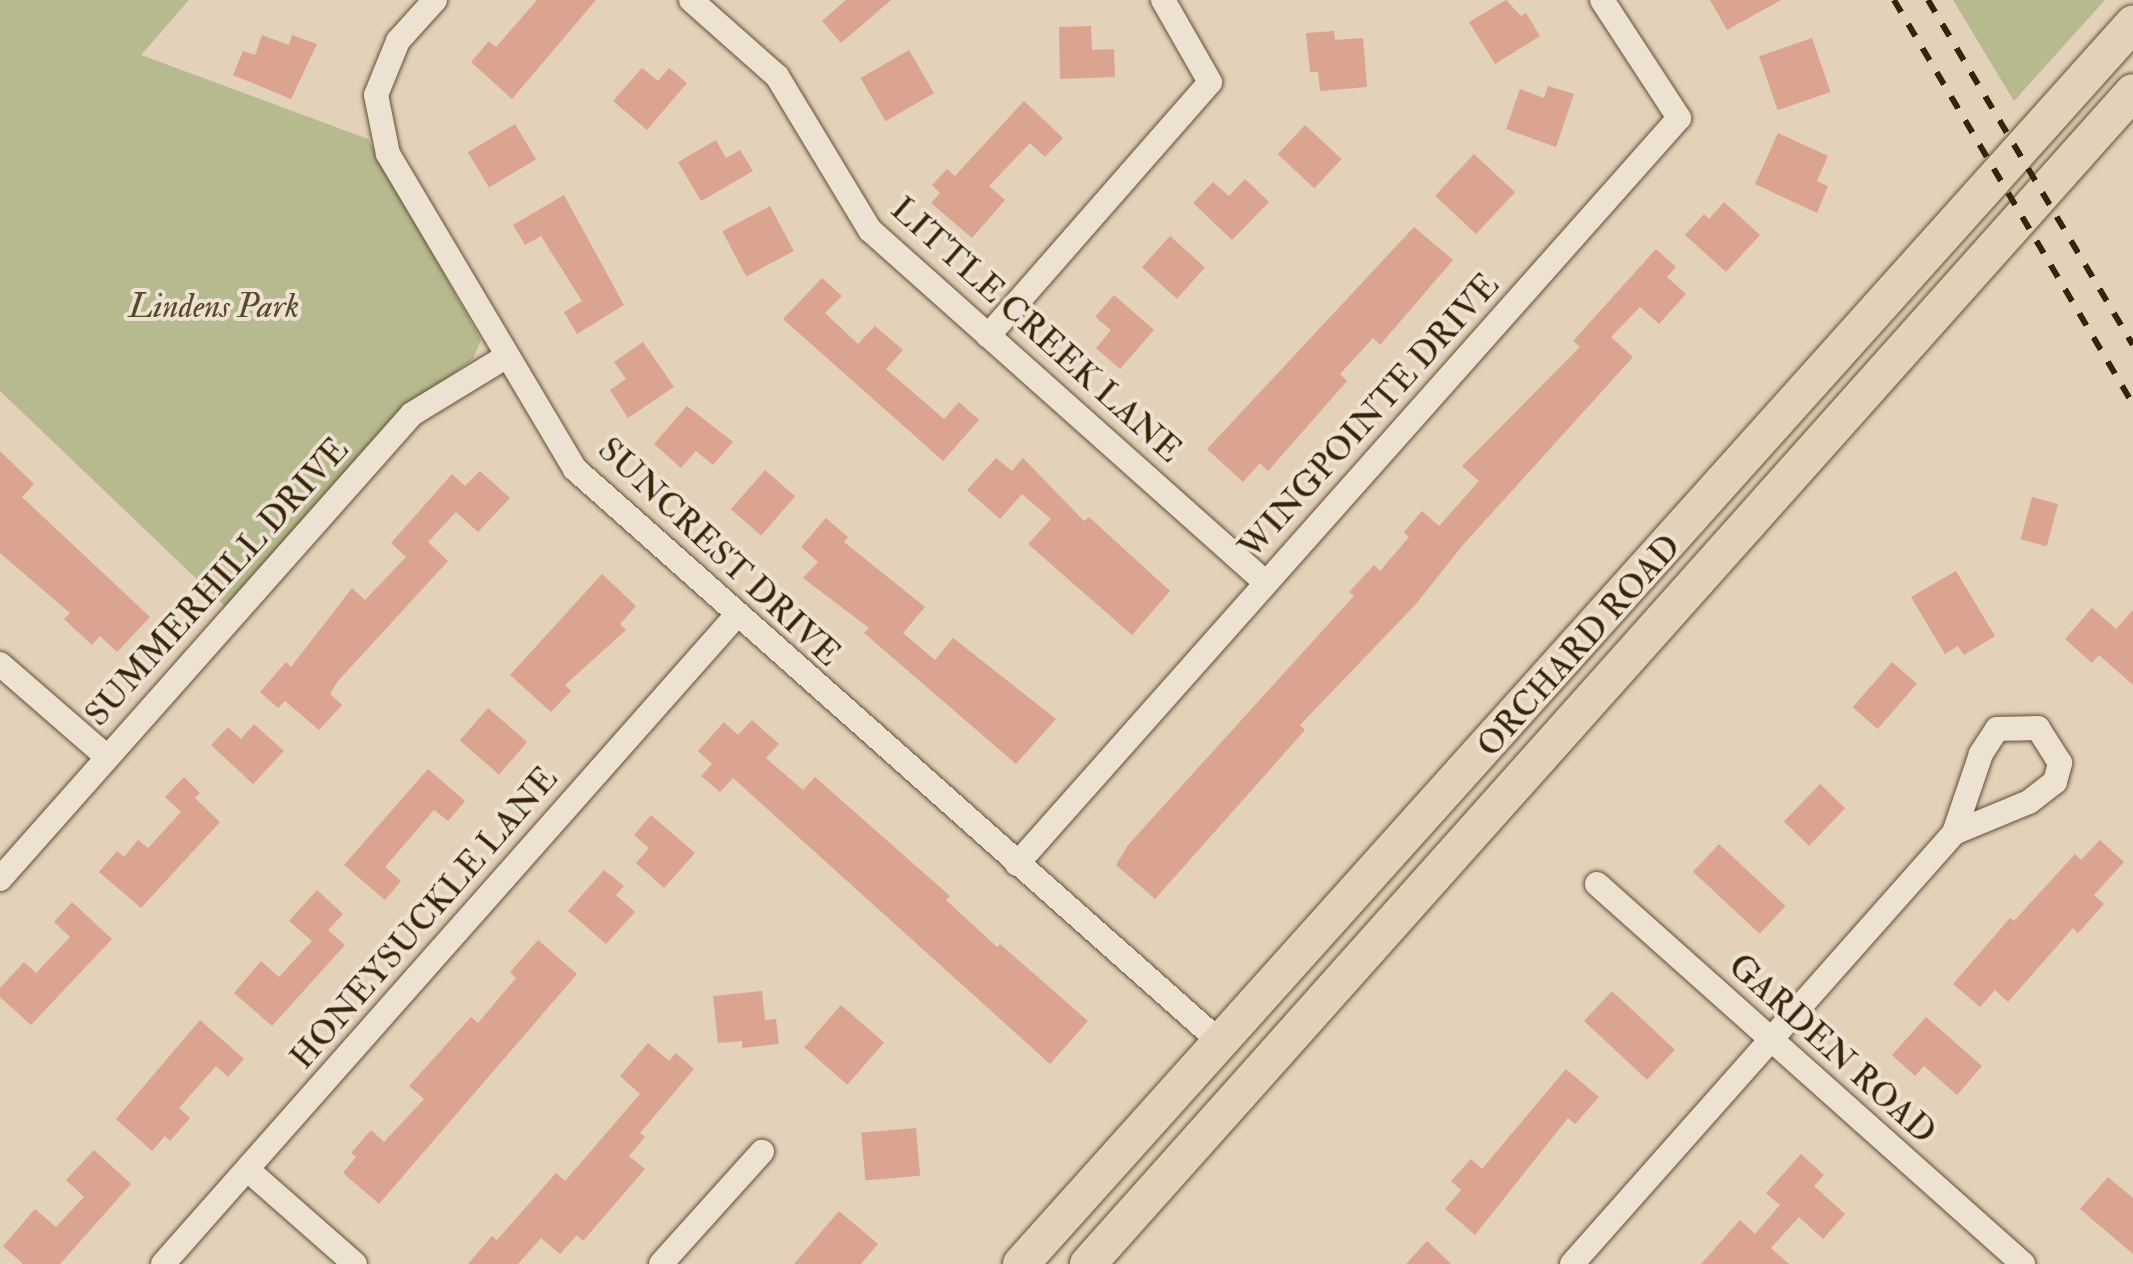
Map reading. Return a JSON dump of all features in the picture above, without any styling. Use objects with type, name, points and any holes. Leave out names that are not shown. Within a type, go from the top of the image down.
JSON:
[{"type":"main road","name":"ORCHARD ROAD","points":[[1021,1264],[2133,24]]},
{"type":"main road","name":"ORCHARD ROAD","points":[[1088,1264],[2133,92]]},
{"type":"street","name":"SUNCREST DRIVE","points":[[435,0],[398,41],[376,95],[388,154],[575,469],[735,617],[1221,1043]]},
{"type":"street","name":"LITTLE CREEK LANE","points":[[691,0],[777,76],[870,230],[1266,583]]},
{"type":"street","points":[[988,336],[1210,82],[1163,0]]},
{"type":"street","name":"WINGPOINTE DRIVE","points":[[1017,864],[1679,118],[1602,0]]},
{"type":"street","name":"SUMMERHILL DRIVE","points":[[0,879],[412,414],[507,356]]},
{"type":"street","name":"HONEYSUCKLE LANE","points":[[163,1264],[735,617]]},
{"type":"street","points":[[0,664],[107,757]]},
{"type":"street","points":[[1572,1264],[1954,833],[1981,754],[1997,729],[2038,728],[2060,763],[2055,782],[2029,802],[1954,833]]},
{"type":"street","name":"GARDEN ROAD","points":[[1597,884],[2023,1264]]},
{"type":"street","points":[[661,1264],[762,1152]]},
{"type":"street","points":[[248,1170],[355,1264]]},
{"type":"green space","name":"Lindens Park","points":[[0,0],[189,0],[141,55],[368,139],[481,340],[473,359],[401,412],[227,608],[0,391]]},
{"type":"green space","points":[[1953,0],[2105,0],[2014,101]]},
{"type":"building","points":[[537,0],[596,0],[512,99],[471,62],[489,41],[496,47]]},
{"type":"building","points":[[846,0],[891,0],[841,43],[822,21]]},
{"type":"building","points":[[1506,0],[1521,16],[1526,13],[1540,36],[1495,64],[1469,22]]},
{"type":"building","points":[[1710,0],[1781,0],[1727,30]]},
{"type":"building","points":[[1091,26],[1092,50],[1114,49],[1115,77],[1060,79],[1059,27]]},
{"type":"building","points":[[1334,31],[1335,40],[1363,38],[1367,87],[1320,91],[1318,72],[1310,72],[1306,33]]},
{"type":"building","points":[[262,35],[289,45],[292,35],[317,44],[291,99],[233,75],[243,51],[255,55]]},
{"type":"building","points":[[1812,38],[1831,92],[1778,110],[1759,56]]},
{"type":"building","points":[[909,50],[934,93],[886,121],[861,78]]},
{"type":"building","points":[[642,68],[658,81],[669,68],[687,83],[647,130],[613,101]]},
{"type":"building","points":[[1548,86],[1574,94],[1556,147],[1506,129],[1520,89],[1544,98]]},
{"type":"building","points":[[1024,101],[1063,138],[1045,157],[1030,143],[989,186],[1005,200],[972,238],[931,203],[940,193],[932,185],[947,169],[955,176]]},
{"type":"building","points":[[515,124],[536,159],[489,187],[468,152]]},
{"type":"building","points":[[1305,125],[1342,159],[1314,188],[1278,154]]},
{"type":"building","points":[[1778,133],[1828,156],[1817,181],[1828,186],[1817,213],[1755,184]]},
{"type":"building","points":[[716,140],[726,158],[740,150],[753,171],[701,201],[678,162]]},
{"type":"building","points":[[1474,154],[1515,192],[1476,234],[1435,196]]},
{"type":"building","points":[[1245,179],[1269,202],[1232,240],[1193,203],[1213,182],[1229,196]]},
{"type":"building","points":[[564,195],[624,305],[577,334],[564,312],[582,301],[541,236],[525,245],[513,225]]},
{"type":"building","points":[[1724,202],[1760,235],[1726,272],[1685,235],[1704,214],[1709,219]]},
{"type":"building","points":[[770,206],[794,251],[746,276],[722,231]]},
{"type":"building","points":[[1414,227],[1453,260],[1380,345],[1373,338],[1340,374],[1347,381],[1268,471],[1260,463],[1243,482],[1207,449]]},
{"type":"building","points":[[1170,236],[1205,267],[1177,299],[1142,267]]},
{"type":"building","points":[[1656,249],[1676,267],[1667,277],[1686,294],[1659,324],[1640,307],[1611,337],[1633,357],[1462,546],[1416,604],[1300,725],[1305,730],[1155,899],[1116,865],[1128,845],[1354,596],[1349,592],[1374,565],[1380,571],[1409,537],[1404,532],[1422,511],[1439,526],[1479,481],[1462,466],[1580,347],[1573,341]]},
{"type":"building","points":[[822,278],[842,296],[825,313],[858,344],[875,326],[903,350],[886,369],[944,419],[959,402],[979,420],[943,461],[783,319]]},
{"type":"building","points":[[1114,295],[1154,330],[1120,369],[1096,348],[1111,330],[1095,317]]},
{"type":"building","points":[[643,342],[674,387],[628,418],[610,390],[626,379],[614,362]]},
{"type":"building","points":[[687,406],[733,442],[713,465],[696,451],[681,468],[654,444]]},
{"type":"building","points":[[0,451],[34,484],[22,497],[150,617],[117,652],[100,636],[92,645],[64,619],[70,613],[0,553]]},
{"type":"building","points":[[996,458],[1012,471],[1023,458],[1084,521],[1089,517],[1170,591],[1132,635],[1028,544],[1051,519],[1022,494],[1000,519],[967,490]]},
{"type":"building","points":[[765,470],[795,496],[761,535],[731,509]]},
{"type":"building","points":[[480,471],[510,498],[478,532],[456,512],[428,542],[448,561],[338,681],[330,694],[342,705],[319,730],[285,701],[278,708],[260,692],[286,662],[291,667],[352,588],[365,600],[406,557],[391,543],[452,474],[465,486]]},
{"type":"building","points":[[2032,497],[2058,504],[2047,546],[2021,540]]},
{"type":"building","points":[[826,518],[848,537],[844,542],[925,607],[903,633],[935,660],[953,638],[1056,719],[1016,764],[864,633],[869,628],[803,578],[818,562],[801,547]]},
{"type":"building","points":[[1956,571],[1995,636],[1964,655],[1958,646],[1945,654],[1911,597]]},
{"type":"building","points":[[602,574],[636,606],[620,624],[626,630],[565,685],[571,691],[551,712],[510,675]]},
{"type":"building","points":[[2092,608],[2116,629],[2133,610],[2133,685],[2099,655],[2092,663],[2065,639]]},
{"type":"building","points":[[1892,662],[1917,684],[1878,729],[1853,707]]},
{"type":"building","points":[[488,708],[527,742],[499,775],[460,740]]},
{"type":"building","points":[[752,720],[779,744],[766,758],[803,790],[815,777],[950,896],[946,900],[997,947],[1000,944],[1088,1021],[1050,1064],[733,778],[720,792],[701,776],[712,764],[698,751],[724,722],[738,735]]},
{"type":"building","points":[[254,724],[284,751],[253,784],[211,745],[228,727],[241,739]]},
{"type":"building","points":[[428,769],[465,801],[448,821],[434,810],[385,867],[401,881],[385,900],[344,865]]},
{"type":"building","points":[[184,777],[200,793],[195,798],[220,822],[141,908],[99,872],[117,851],[124,857],[138,840],[148,848],[181,812],[165,797]]},
{"type":"building","points":[[1820,784],[1845,808],[1809,846],[1784,821]]},
{"type":"building","points":[[651,815],[695,853],[664,888],[636,863],[649,848],[634,835]]},
{"type":"building","points":[[2100,840],[2124,862],[2094,895],[2104,904],[2078,933],[2073,928],[2008,1002],[1995,990],[1980,1007],[1953,984],[2010,918],[2014,921],[2075,854],[2081,860]]},
{"type":"building","points":[[1719,844],[1786,906],[1760,934],[1693,872]]},
{"type":"building","points":[[604,870],[624,886],[616,895],[635,912],[606,944],[568,911]]},
{"type":"building","points":[[317,890],[343,914],[328,930],[345,945],[272,1026],[234,993],[261,961],[279,977],[312,941],[289,921]]},
{"type":"building","points":[[72,902],[112,939],[31,1025],[0,997],[0,988],[24,962],[36,973],[70,937],[54,922]]},
{"type":"building","points":[[538,940],[577,974],[379,1204],[343,1173],[356,1157],[351,1153],[371,1130],[384,1142],[424,1099],[409,1086],[471,1017],[478,1023],[516,978],[510,972]]},
{"type":"building","points":[[762,991],[765,1020],[776,1019],[779,1044],[742,1048],[742,1041],[718,1043],[713,996]]},
{"type":"building","points":[[1612,991],[1675,1050],[1647,1080],[1584,1021]]},
{"type":"building","points":[[841,1005],[884,1042],[847,1085],[804,1047]]},
{"type":"building","points":[[1926,1017],[1982,1066],[1957,1095],[1924,1066],[1915,1076],[1892,1055]]},
{"type":"building","points":[[200,1020],[244,1059],[228,1077],[216,1066],[179,1108],[190,1118],[170,1141],[165,1136],[152,1151],[116,1119]]},
{"type":"building","points":[[648,1043],[669,1061],[676,1053],[694,1069],[640,1133],[645,1137],[629,1156],[645,1169],[583,1241],[577,1235],[560,1254],[541,1238],[518,1264],[468,1264],[492,1236],[497,1240],[556,1173],[565,1181],[640,1094],[620,1076]]},
{"type":"building","points":[[1566,1069],[1599,1097],[1575,1124],[1568,1118],[1475,1235],[1445,1209],[1461,1190],[1451,1181],[1471,1159],[1482,1169]]},
{"type":"building","points":[[916,1128],[920,1176],[865,1181],[861,1133]]},
{"type":"building","points":[[94,1150],[131,1184],[60,1264],[23,1264],[3,1246],[35,1209],[56,1227],[84,1197],[66,1180]]},
{"type":"building","points":[[1801,1154],[1824,1175],[1814,1186],[1845,1214],[1823,1239],[1799,1217],[1771,1248],[1789,1264],[1701,1264],[1740,1220],[1755,1234],[1780,1205],[1766,1193]]},
{"type":"building","points":[[2108,1177],[2133,1198],[2133,1254],[2080,1209]]},
{"type":"building","points":[[839,1211],[878,1244],[861,1264],[794,1264]]},
{"type":"building","points":[[1427,1241],[1451,1264],[1406,1264]]},
{"type":"railway","points":[[1894,0],[2133,404]]},
{"type":"railway","points":[[1928,0],[2133,345]]}]
